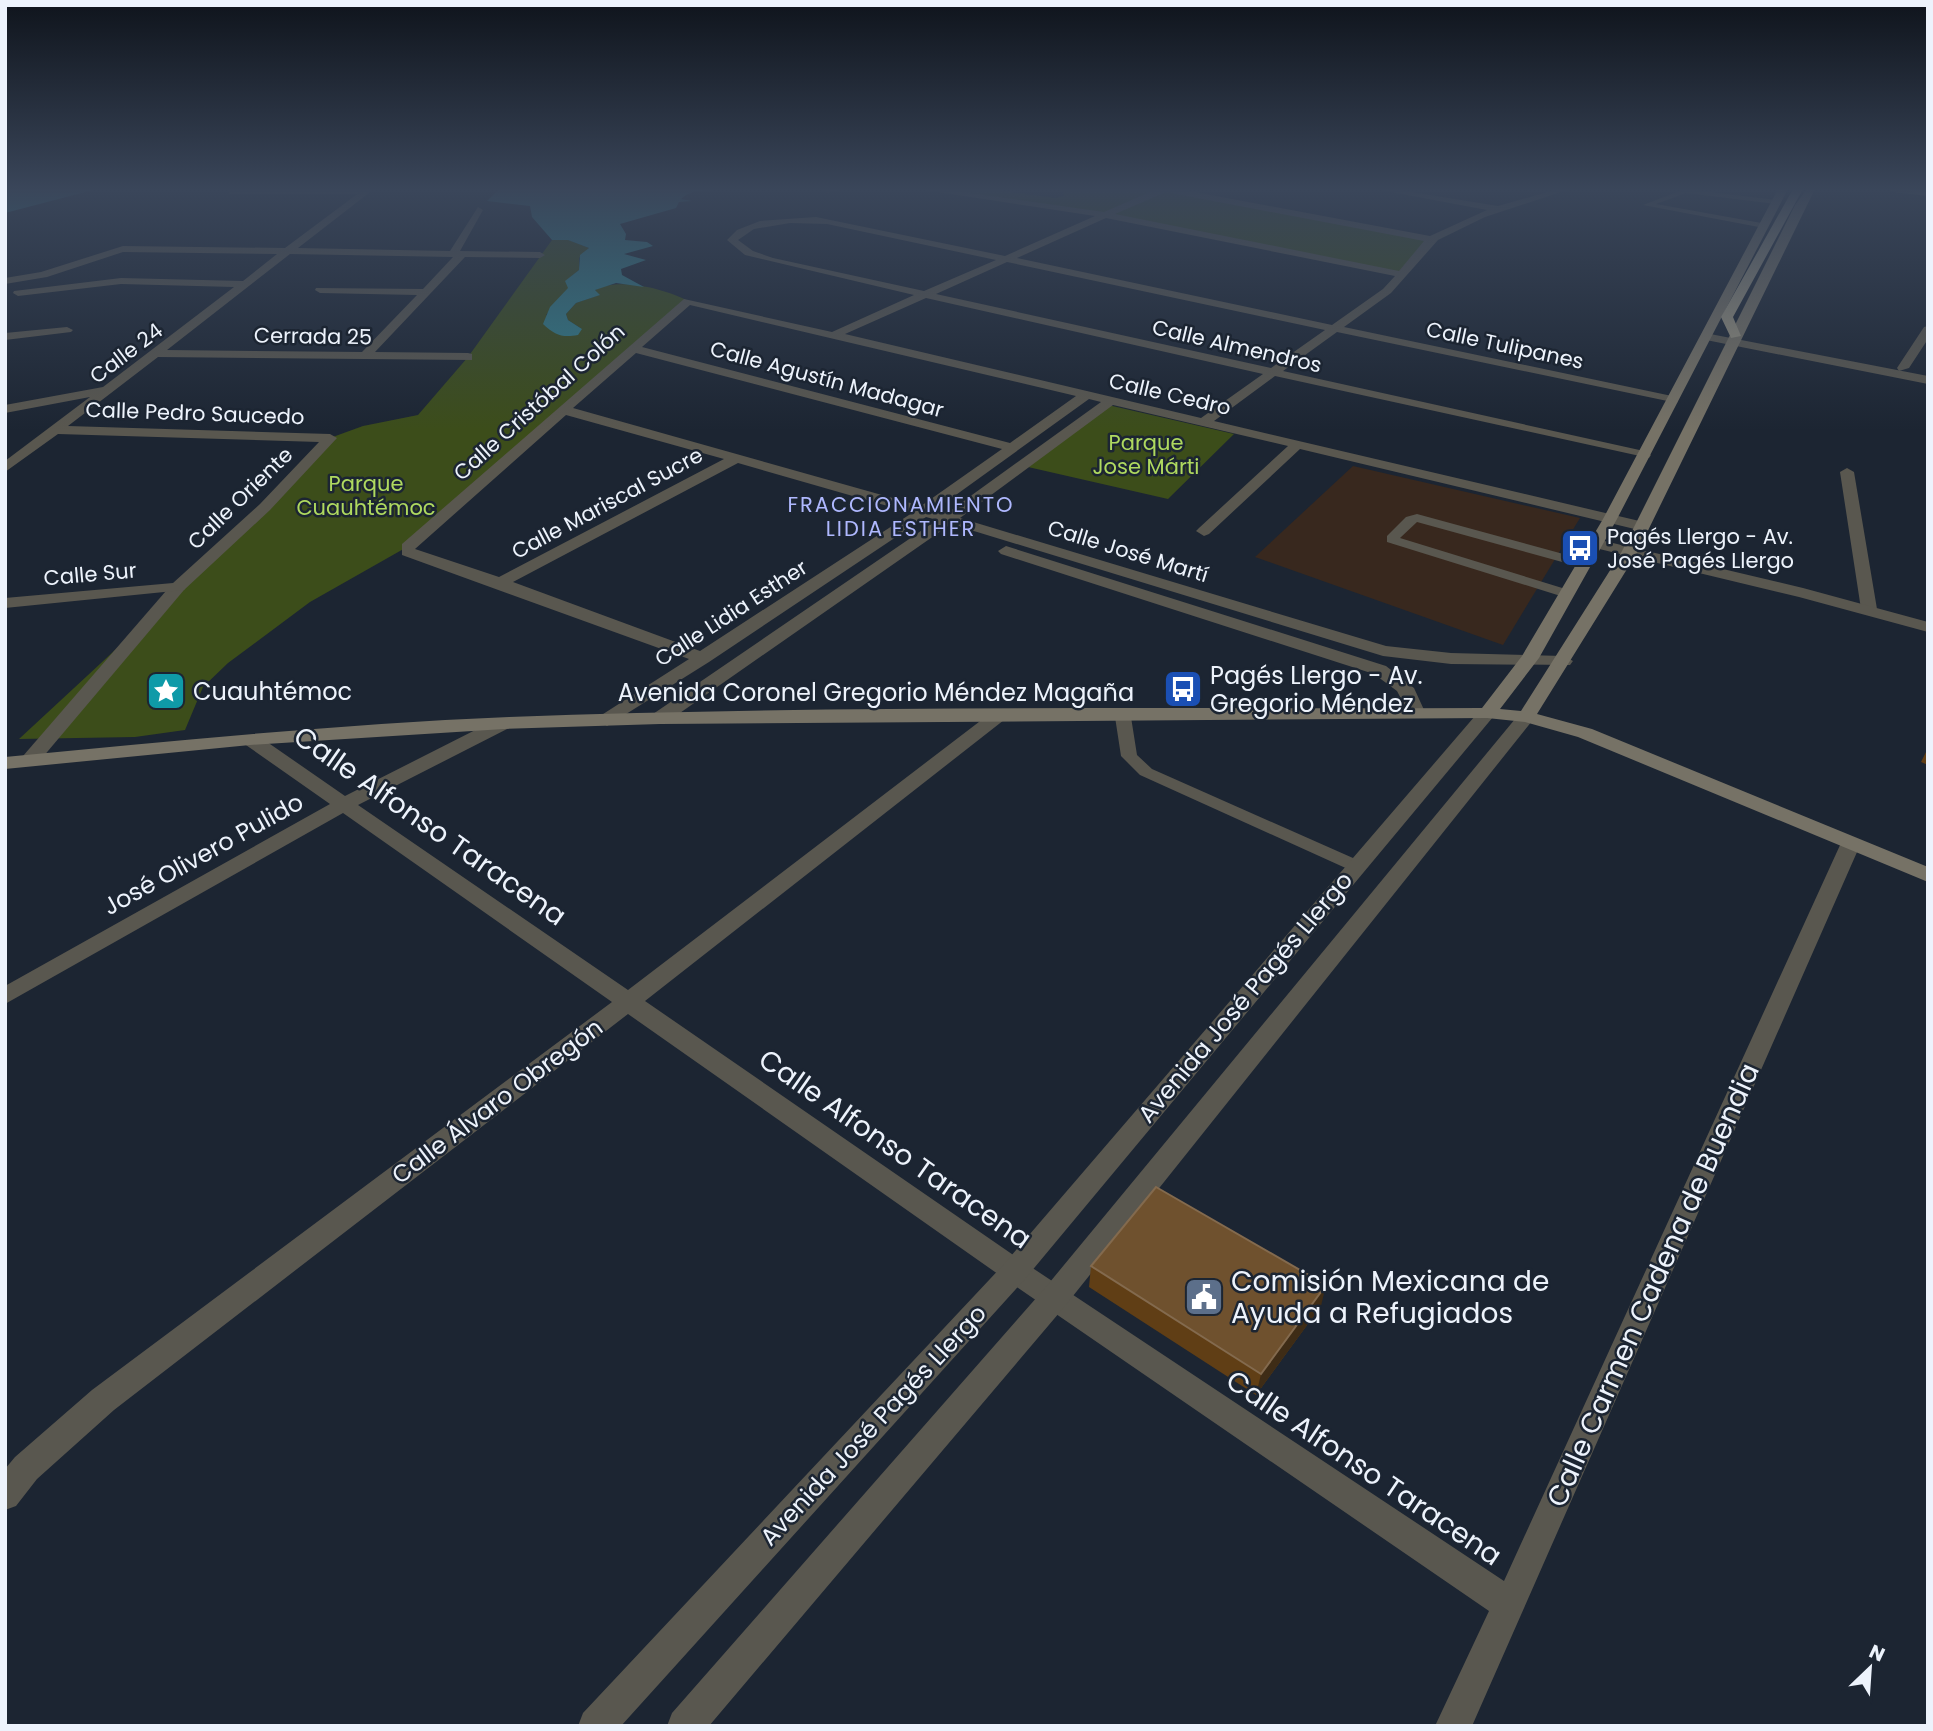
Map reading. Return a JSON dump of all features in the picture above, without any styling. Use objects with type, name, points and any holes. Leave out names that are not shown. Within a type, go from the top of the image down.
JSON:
[{"type":"highway","points":[[1734,339],[1727,317],[1753,270]]},
{"type":"main road","name":"Avenida José Pagés Llergo","points":[[1487,713],[1530,658],[1610,519],[1741,270]]},
{"type":"main road","name":"Avenida José Pagés Llergo","points":[[1525,717],[1564,661],[1629,553],[1768,270]]},
{"type":"main road","name":"Avenida Coronel Gregorio Méndez Magaña","points":[[5,763],[250,739],[504,723],[660,718],[1487,713],[1525,717],[1585,733],[1928,875]]},
{"type":"street","points":[[5,281],[59,270]]},
{"type":"street","name":"Calle 24","points":[[5,468],[265,270]]},
{"type":"street","points":[[365,356],[444,270]]},
{"type":"street","name":"Calle Almendros","points":[[818,270],[1644,455]]},
{"type":"street","points":[[832,336],[984,270]]},
{"type":"street","name":"Calle Tulipanes","points":[[1059,270],[1672,400]]},
{"type":"street","points":[[1379,270],[1405,275]]},
{"type":"street","points":[[1202,423],[1269,373],[1336,329],[1409,270]]},
{"type":"street","points":[[107,300],[121,281]]},
{"type":"street","points":[[5,294],[121,281],[248,284]]},
{"type":"street","points":[[320,290],[425,292]]},
{"type":"street","name":"Calle Cedro","points":[[688,301],[1643,526]]},
{"type":"street","name":"Calle Cristóbal Colón","points":[[688,301],[631,348],[407,547],[407,552],[703,657]]},
{"type":"street","points":[[1903,368],[1928,329]]},
{"type":"street","points":[[5,337],[67,330]]},
{"type":"street","points":[[1707,334],[1928,373]]},
{"type":"street","points":[[1734,339],[1928,380]]},
{"type":"street","name":"Calle Agustín Madagar","points":[[631,348],[1014,448]]},
{"type":"street","name":"Cerrada 25","points":[[158,353],[468,356]]},
{"type":"street","points":[[5,409],[111,388]]},
{"type":"street","name":"Calle Lidia Esther","points":[[607,720],[917,516],[1085,396]]},
{"type":"street","name":"Calle Lidia Esther","points":[[660,718],[935,529],[1109,402]]},
{"type":"street","name":"Calle José Martí","points":[[559,414],[917,516],[948,519],[1384,652],[1450,660],[1530,658],[1564,661]]},
{"type":"street","name":"Calle Pedro Saucedo","points":[[58,430],[330,438]]},
{"type":"street","name":"Calle Oriente","points":[[30,760],[178,587],[265,507],[330,438]]},
{"type":"street","points":[[1204,531],[1297,445]]},
{"type":"street","name":"Calle Mariscal Sucre","points":[[500,583],[726,463]]},
{"type":"street","points":[[1847,472],[1869,609]]},
{"type":"street","name":"Calle José Martí","points":[[917,516],[935,529],[1380,670],[1404,685],[1412,696],[1416,712]]},
{"type":"street","points":[[1595,544],[1869,609],[1928,627]]},
{"type":"street","name":"Calle Sur","points":[[5,603],[178,587]]},
{"type":"street","name":"Avenida José Pagés Llergo","points":[[596,1726],[1015,1271],[1487,713]]},
{"type":"street","name":"Calle Álvaro Obregón","points":[[5,1495],[26,1468],[103,1400],[628,1002],[998,716]]},
{"type":"street","name":"Avenida José Pagés Llergo","points":[[685,1726],[1055,1297],[1525,717]]},
{"type":"street","name":"José Olivero Pulido","points":[[5,996],[343,805],[504,723]]},
{"type":"street","name":"Calle Alfonso Taracena","points":[[250,739],[1015,1271],[1510,1605]]},
{"type":"street","name":"Calle Carmen Cadena de Buendia","points":[[1452,1726],[1510,1605],[1851,843]]},
{"type":"lane","points":[[1567,594],[1391,539],[1410,520],[1417,518],[1584,564]]},
{"type":"lane","points":[[1123,717],[1129,757],[1146,772],[1356,866]]},
{"type":"shaded area","points":[[1353,466],[1580,518],[1503,645],[1255,557]]},
{"type":"green space","name":"Parque Cuauhtémoc","points":[[531,270],[579,270],[566,281],[569,288],[546,315],[582,329],[568,320],[566,314],[576,303],[599,295],[595,290],[605,286],[642,286],[688,301],[407,547],[310,602],[228,663],[203,687],[185,730],[135,737],[19,739],[210,562],[330,438],[363,426],[418,415],[468,357]]},
{"type":"green space","points":[[1378,270],[1408,270],[1404,275]]},
{"type":"green space","name":"Parque Jose Márti","points":[[1108,405],[1234,434],[1168,499],[1028,467]]},
{"type":"water","points":[[579,270],[621,270],[622,275],[644,287],[616,283],[595,290],[600,295],[576,303],[566,314],[568,320],[582,329],[578,335],[563,336],[543,324],[550,307],[568,288],[565,281]]},
{"type":"building","name":"Comisión Mexicana de Ayuda a Refugiados","points":[[1156,1187],[1326,1285],[1261,1374],[1091,1266]]},
{"type":"place","name":"Pagés Llergo - Av. José Pagés Llergo","points":[[1580,548]]},
{"type":"place","name":"Pagés Llergo - Av. Gregorio Méndez","points":[[1183,689]]},
{"type":"place","name":"Cuauhtémoc","points":[[166,691]]},
{"type":"place","name":"Comisión Mexicana de Ayuda a Refugiados","points":[[1204,1297]]},
{"type":"district","name":"FRACCIONAMIENTO LIDIA ESTHER","points":[[901,516]]}]
